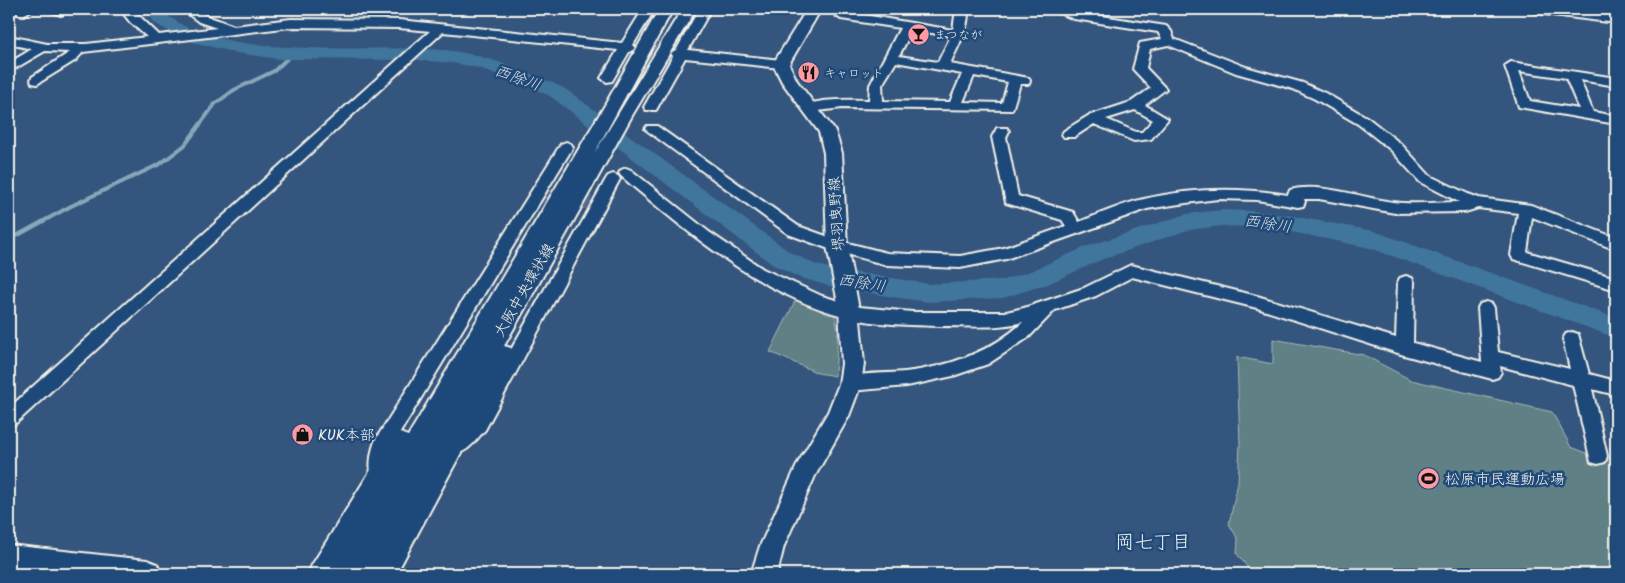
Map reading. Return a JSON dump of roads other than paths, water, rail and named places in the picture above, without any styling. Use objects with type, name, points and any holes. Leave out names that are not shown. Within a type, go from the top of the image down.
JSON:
[{"type":"highway","points":[[9,558],[147,574]]},
{"type":"main road","name":"大阪中央環状線","points":[[341,574],[522,277],[605,155],[619,110],[631,51],[666,9]]},
{"type":"main road","points":[[382,574],[605,155],[619,110],[659,61],[689,9]]},
{"type":"main road","points":[[780,64],[814,9]]},
{"type":"main road","name":"堺羽曳野線","points":[[764,574],[772,546],[806,470],[838,416],[850,384],[853,364],[849,308],[837,249],[833,153],[827,131],[790,82],[780,64]]},
{"type":"main road","points":[[321,574],[379,477],[605,155]]},
{"type":"main road","name":"大阪中央環状線","points":[[362,574],[522,277]]},
{"type":"street","points":[[126,9],[134,19],[158,39]]},
{"type":"street","points":[[187,9],[229,31]]},
{"type":"street","points":[[607,78],[631,51],[649,9]]},
{"type":"street","points":[[651,107],[679,53],[705,9]]},
{"type":"street","points":[[942,67],[958,34],[962,20],[962,9]]},
{"type":"street","points":[[1058,9],[1074,15],[1162,29],[1166,31],[1169,41]]},
{"type":"street","points":[[1536,9],[1616,19]]},
{"type":"street","points":[[841,14],[958,34]]},
{"type":"street","points":[[9,49],[36,46],[80,48],[291,23],[399,24],[631,51]]},
{"type":"street","points":[[876,105],[876,85],[908,25]]},
{"type":"street","points":[[9,419],[440,28]]},
{"type":"street","points":[[9,40],[36,46]]},
{"type":"street","points":[[1069,134],[1093,119],[1136,105],[1160,88],[1139,69],[1144,46],[1169,41],[1241,70],[1298,86],[1320,96],[1363,121],[1396,147],[1425,179],[1463,198],[1478,203],[1526,209],[1616,244]]},
{"type":"street","points":[[9,68],[36,46]]},
{"type":"street","points":[[37,80],[72,58],[80,48]]},
{"type":"street","points":[[679,53],[780,64]]},
{"type":"street","points":[[810,108],[842,104],[1007,107],[1020,81],[892,58]]},
{"type":"street","points":[[1616,82],[1510,66],[1524,104],[1616,120]]},
{"type":"street","points":[[955,106],[969,72]]},
{"type":"street","points":[[1571,75],[1588,115]]},
{"type":"street","points":[[1093,119],[1134,137],[1146,136],[1161,119],[1136,105]]},
{"type":"street","points":[[652,128],[793,230],[837,249],[887,259],[960,262],[1006,253],[1145,204],[1218,194],[1257,195],[1298,202],[1296,194],[1319,194],[1396,208],[1465,207],[1478,203]]},
{"type":"street","points":[[1002,131],[999,137],[1011,199],[1068,216],[1075,230]]},
{"type":"street","points":[[379,477],[383,445],[566,147]]},
{"type":"street","points":[[605,155],[730,257],[782,288],[887,318],[969,320],[1015,317],[1090,292],[1131,271],[1174,284],[1256,302],[1404,348],[1492,372],[1486,308]]},
{"type":"street","points":[[1526,209],[1520,255],[1616,284]]},
{"type":"street","points":[[1404,348],[1406,282]]},
{"type":"street","points":[[850,384],[907,379],[954,370],[982,359],[1023,332],[1050,306]]},
{"type":"street","points":[[1572,339],[1598,456]]},
{"type":"street","points":[[1490,357],[1616,388]]},
{"type":"waterway","name":"西除川","points":[[153,9],[162,20],[191,36],[237,47],[279,53],[417,54],[453,57],[484,63],[521,76],[557,92],[781,258],[807,271],[829,277],[929,293],[1003,289],[1039,278],[1094,253],[1186,222],[1221,218],[1253,219],[1292,224],[1374,240],[1616,328]]},
{"type":"waterway","points":[[9,240],[71,206],[160,164],[185,145],[215,104],[234,90],[274,71],[293,53]]},
{"type":"tunnel","points":[[630,48],[677,53]]},
{"type":"tunnel","points":[[535,195],[600,204]]},
{"type":"place","name":"まつなが","points":[[918,35]]},
{"type":"place","name":"キャロット","points":[[808,73]]},
{"type":"place","name":"KUK本部","points":[[302,435]]},
{"type":"place","name":"松原市民運動広場","points":[[1429,479]]},
{"type":"district","name":"岡七丁目","points":[[1153,541]]}]
